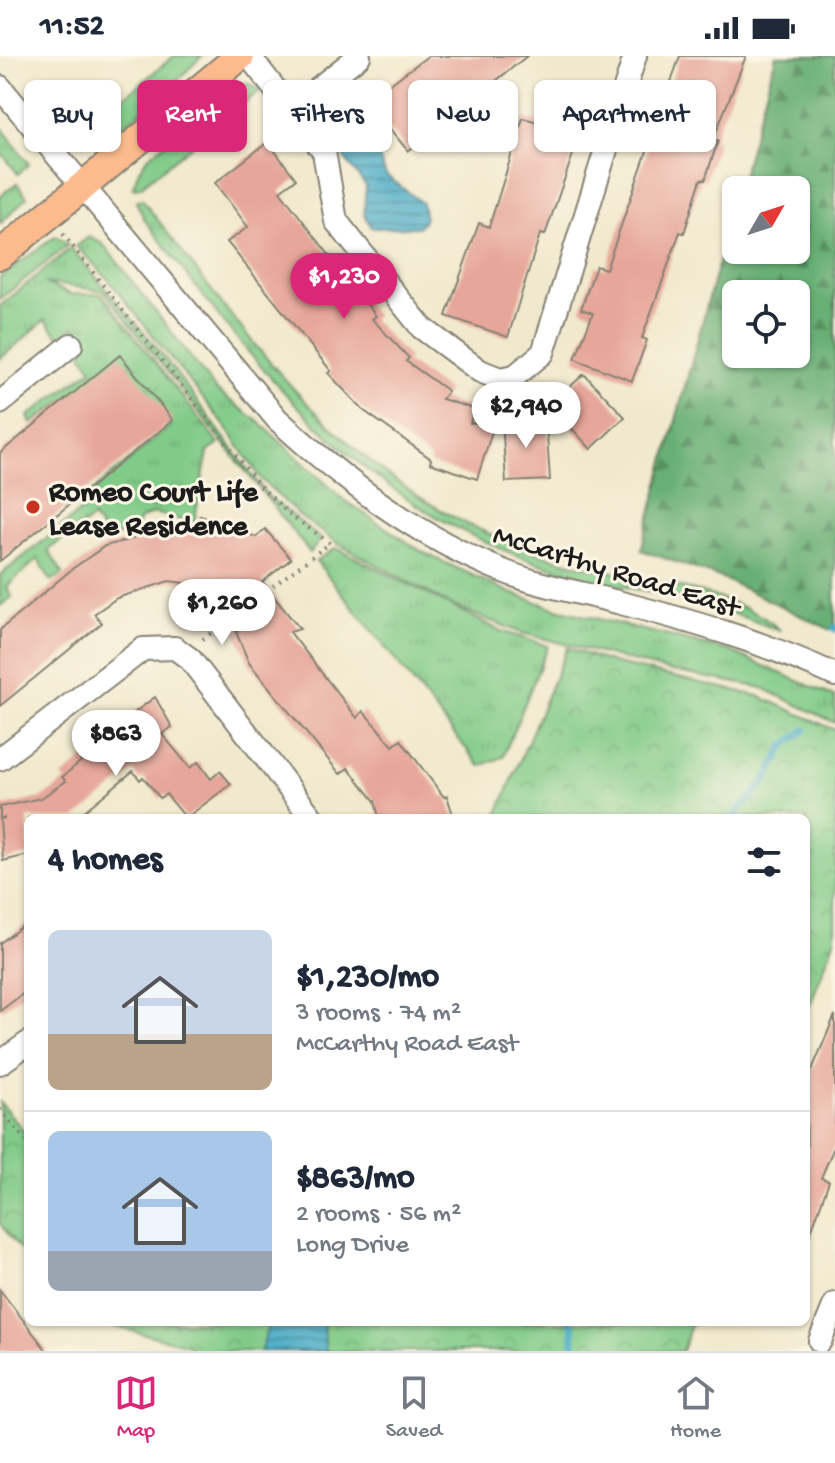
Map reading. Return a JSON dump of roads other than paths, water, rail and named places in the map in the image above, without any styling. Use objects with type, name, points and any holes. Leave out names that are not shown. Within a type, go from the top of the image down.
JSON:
[{"type":"main road","points":[[0,255],[240,56]]},
{"type":"street","points":[[249,56],[268,80]]},
{"type":"street","points":[[329,80],[359,56]]},
{"type":"street","points":[[324,152],[336,221],[422,328],[480,371],[500,379],[515,376],[543,353],[635,56]]},
{"type":"street","name":"McCarthy Road East","points":[[0,87],[277,419],[329,467],[379,503],[440,541],[505,572],[707,625],[835,675]]},
{"type":"street","points":[[0,403],[71,345]]},
{"type":"street","points":[[0,759],[143,649],[175,648],[190,659],[309,814]]},
{"type":"street","points":[[0,1063],[24,1046]]},
{"type":"street","points":[[820,1341],[835,1304]]},
{"type":"water","points":[[346,152],[377,152],[386,175],[422,203],[425,219],[418,227],[372,228],[364,214],[366,186],[344,158]]},
{"type":"water","points":[[268,1326],[323,1326],[326,1351],[261,1351]]},
{"type":"waterway","points":[[736,814],[765,782],[784,746],[805,730]]},
{"type":"waterway","points":[[573,1326],[574,1351]]},
{"type":"place","name":"Romeo Court Life Lease Residence","points":[[33,507]]}]
